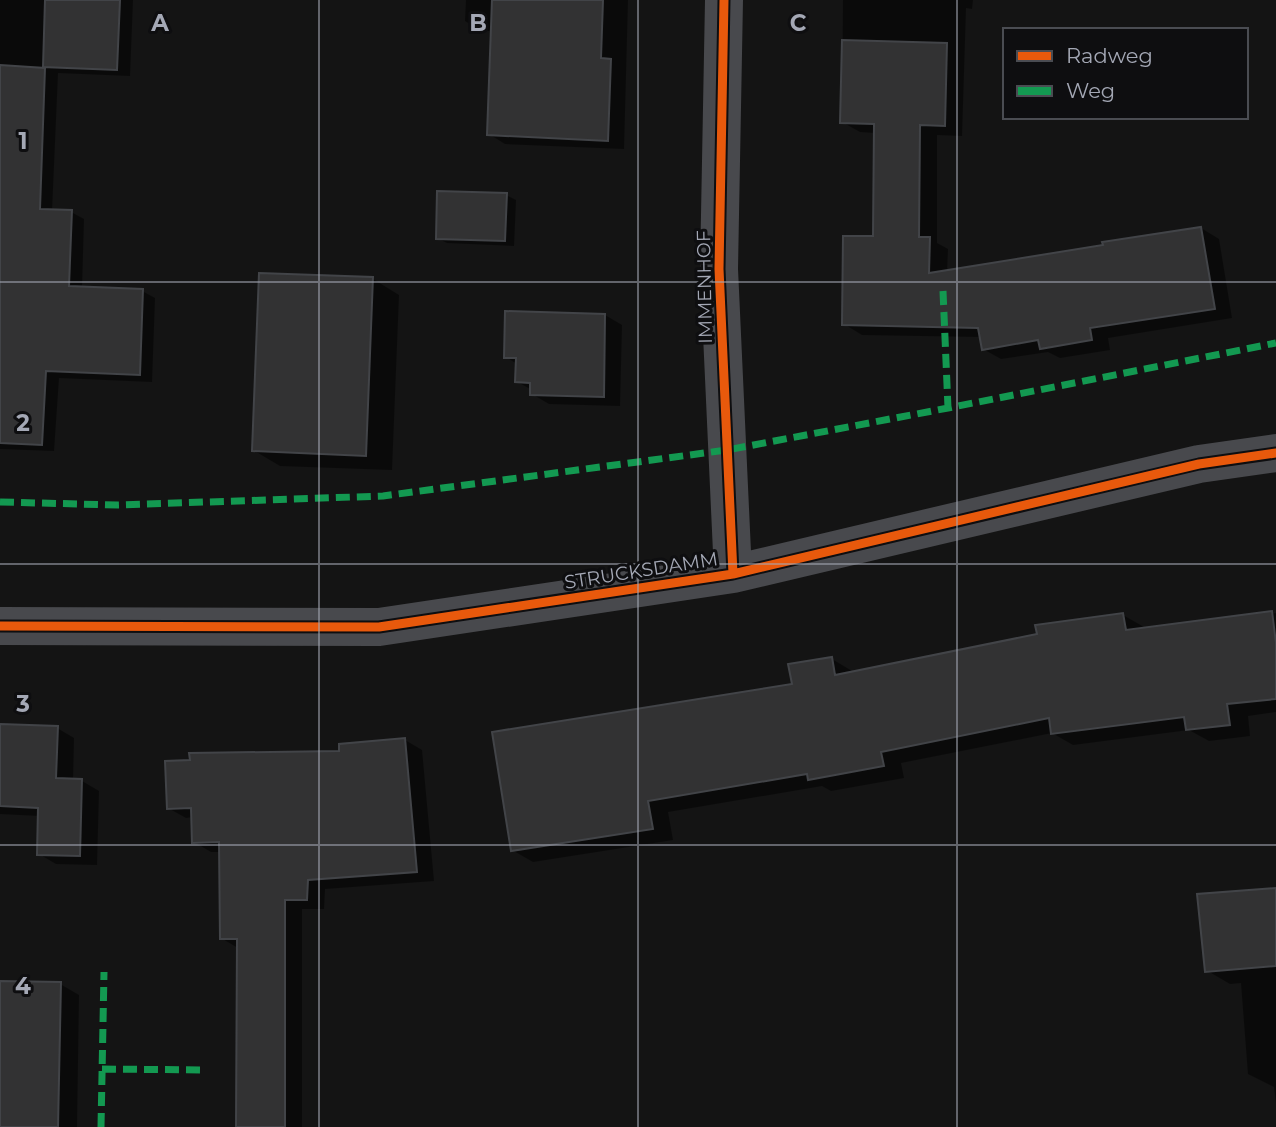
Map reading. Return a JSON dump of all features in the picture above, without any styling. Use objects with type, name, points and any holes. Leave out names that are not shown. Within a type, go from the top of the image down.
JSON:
[{"type":"street","name":"IMMENHOF","points":[[724,0],[719,269],[733,574]]},
{"type":"street","name":"STRUCKSDAMM","points":[[0,626],[379,627],[733,574],[1199,464],[1276,453]]},
{"type":"building","points":[[45,0],[120,0],[117,70],[43,67]]},
{"type":"building","points":[[492,0],[603,0],[601,58],[611,59],[608,141],[487,135]]},
{"type":"building","points":[[842,40],[947,43],[945,126],[920,125],[919,237],[930,237],[929,273],[1201,227],[1215,309],[1090,328],[1092,340],[1040,349],[1038,340],[982,350],[978,328],[842,325],[843,236],[873,236],[874,124],[840,123]]},
{"type":"building","points":[[0,65],[45,68],[40,209],[72,210],[69,286],[143,289],[140,375],[46,371],[42,445],[0,443]]},
{"type":"building","points":[[437,191],[507,193],[505,241],[436,239]]},
{"type":"building","points":[[259,273],[373,277],[366,456],[252,451]]},
{"type":"building","points":[[505,311],[605,314],[604,397],[530,395],[530,383],[515,382],[516,358],[504,358]]},
{"type":"building","points":[[1272,611],[1276,643],[1276,699],[1227,704],[1230,725],[1186,730],[1184,717],[1051,734],[1049,718],[881,752],[884,766],[808,780],[807,774],[648,801],[653,829],[511,851],[492,732],[792,684],[788,664],[832,657],[835,675],[1037,634],[1035,625],[1123,613],[1126,630]]},
{"type":"building","points":[[0,724],[58,726],[56,778],[82,779],[80,856],[37,855],[38,808],[0,806]]},
{"type":"building","points":[[405,738],[417,872],[308,880],[307,900],[285,900],[285,1127],[236,1127],[237,939],[220,939],[219,842],[192,843],[191,808],[167,809],[165,761],[190,760],[189,753],[339,751],[339,744]]},
{"type":"building","points":[[1276,888],[1276,966],[1205,972],[1197,894]]},
{"type":"building","points":[[0,981],[61,982],[58,1127],[0,1127]]},
{"type":"marked path","points":[[943,291],[948,408]]},
{"type":"marked path","points":[[0,502],[118,505],[383,496],[727,450],[1276,343]]},
{"type":"marked path","points":[[101,1127],[104,972]]},
{"type":"marked path","points":[[102,1069],[206,1070]]},
{"type":"cycle path","points":[[724,0],[719,269],[733,574]]},
{"type":"cycle path","points":[[0,626],[379,627],[733,574],[1199,464],[1276,453]]}]
